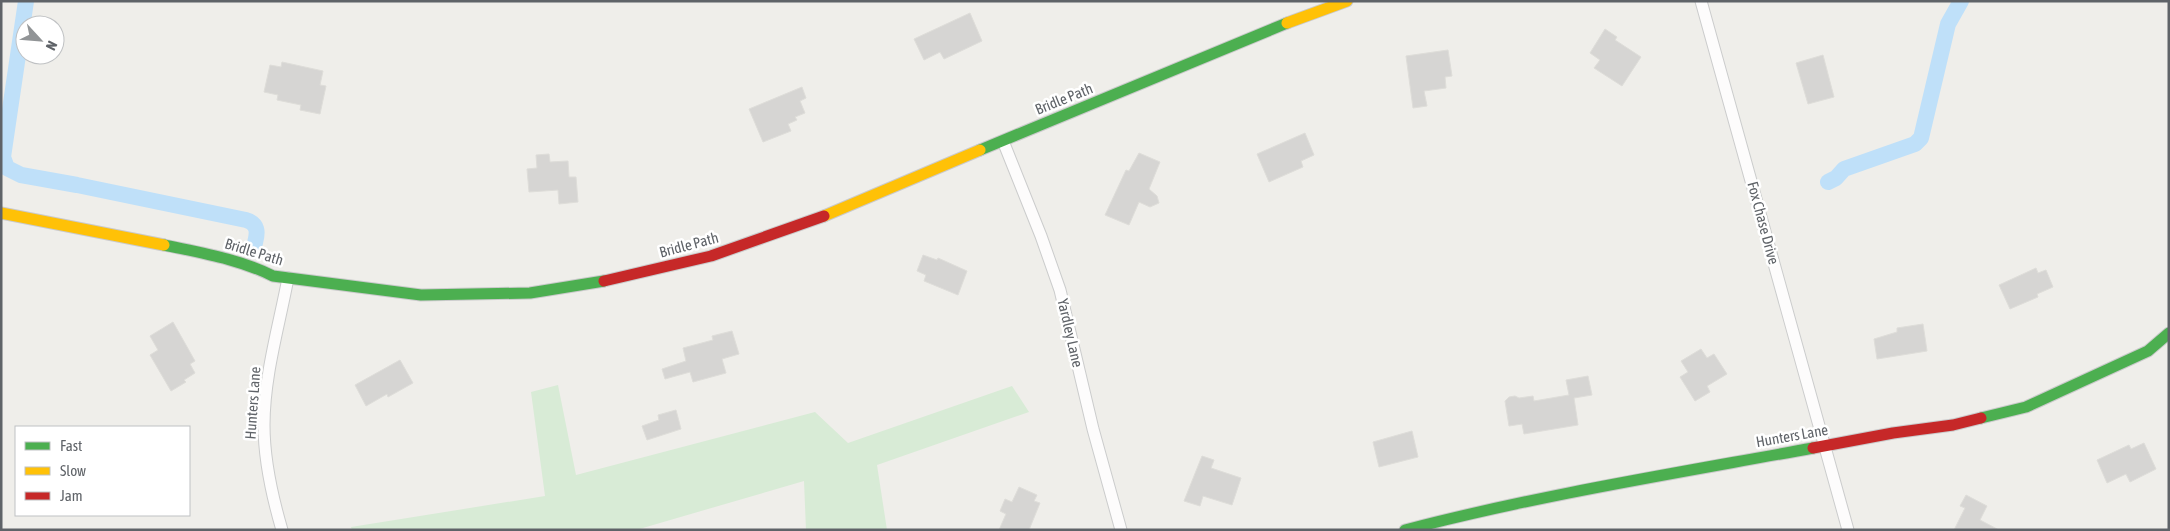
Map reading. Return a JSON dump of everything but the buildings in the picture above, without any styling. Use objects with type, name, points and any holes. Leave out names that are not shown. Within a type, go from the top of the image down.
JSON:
[{"type":"street","name":"Bridle Path","points":[[1,213],[213,255],[253,266],[273,276],[343,287],[421,295],[508,294],[575,287],[680,264],[749,243],[824,216],[1220,49],[1327,6],[1347,1]]},
{"type":"street","name":"Fox Chase Drive","points":[[1702,1],[1768,237],[1801,366],[1848,530]]},
{"type":"street","name":"Yardley Lane","points":[[1002,141],[1041,236],[1060,290],[1093,429],[1121,530]]},
{"type":"street","name":"Hunters Lane","points":[[282,530],[270,486],[264,424],[268,380],[288,278]]},
{"type":"street","name":"Hunters Lane","points":[[1406,530],[1455,517],[1602,487],[1893,433],[1953,426],[2026,407],[2148,351],[2169,333]]},
{"type":"green space","points":[[558,385],[576,475],[815,412],[848,443],[1012,386],[1029,412],[877,465],[887,530],[806,530],[804,481],[636,530],[352,530],[351,527],[545,496],[531,392]]},
{"type":"waterway","points":[[26,1],[3,157],[7,168],[21,175],[246,220],[255,226],[257,235],[255,243]]},
{"type":"waterway","points":[[1828,182],[1836,178],[1844,169],[1915,144],[1921,138],[1948,24],[1961,1]]},
{"type":"traffic: fast","points":[[980,150],[1287,23]]},
{"type":"traffic: fast","points":[[164,245],[233,261],[273,276],[421,295],[530,293],[604,281]]},
{"type":"traffic: fast","points":[[1981,418],[2026,407],[2148,351],[2169,333]]},
{"type":"traffic: fast","points":[[1405,530],[1557,495],[1813,448]]},
{"type":"traffic: slow","points":[[1287,23],[1347,1]]},
{"type":"traffic: slow","points":[[824,216],[980,150]]},
{"type":"traffic: slow","points":[[1,213],[164,245]]},
{"type":"traffic: jam","points":[[604,281],[711,256],[824,216]]},
{"type":"traffic: jam","points":[[1813,448],[1893,433],[1953,425],[1981,418]]}]
